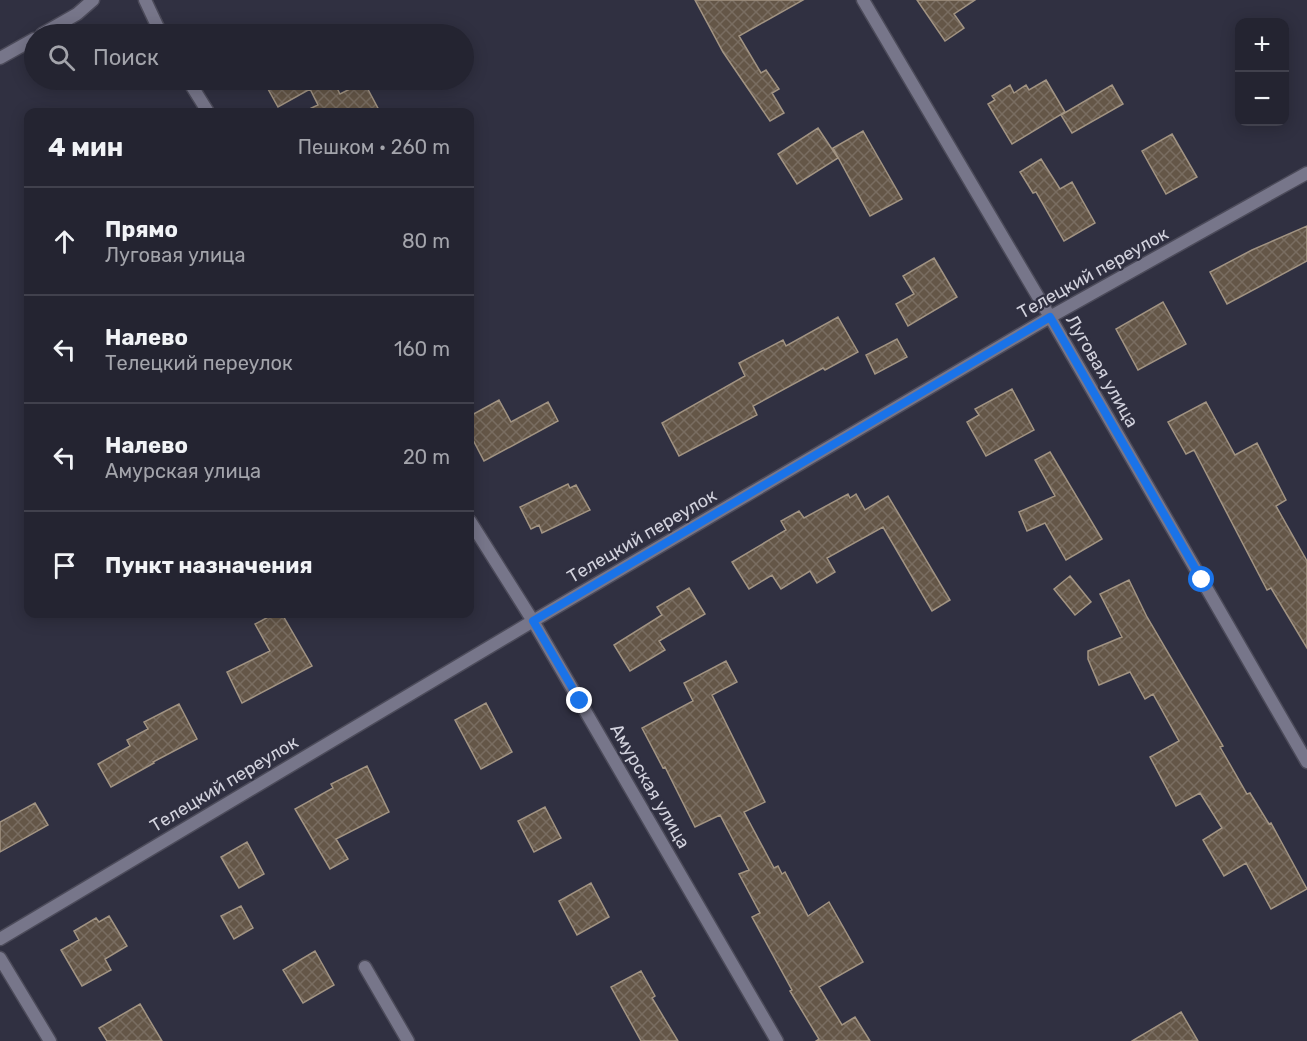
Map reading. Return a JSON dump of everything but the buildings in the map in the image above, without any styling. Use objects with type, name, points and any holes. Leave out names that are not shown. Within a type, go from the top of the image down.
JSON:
[{"type":"street","points":[[60,24],[77,14],[93,0]]},
{"type":"street","points":[[145,0],[156,24]]},
{"type":"street","name":"Луговая улица","points":[[863,0],[1050,317],[1307,762]]},
{"type":"street","points":[[0,58],[24,45]]},
{"type":"street","points":[[194,90],[206,108]]},
{"type":"street","name":"Телецкий переулок","points":[[0,939],[533,621],[1050,317],[1307,174]]},
{"type":"street","name":"Амурская улица","points":[[474,526],[533,621],[777,1041]]},
{"type":"street","points":[[0,958],[50,1041]]},
{"type":"street","points":[[365,967],[408,1041]]},
{"type":"route","points":[[580,701],[533,621],[1050,317],[1202,580]]}]
